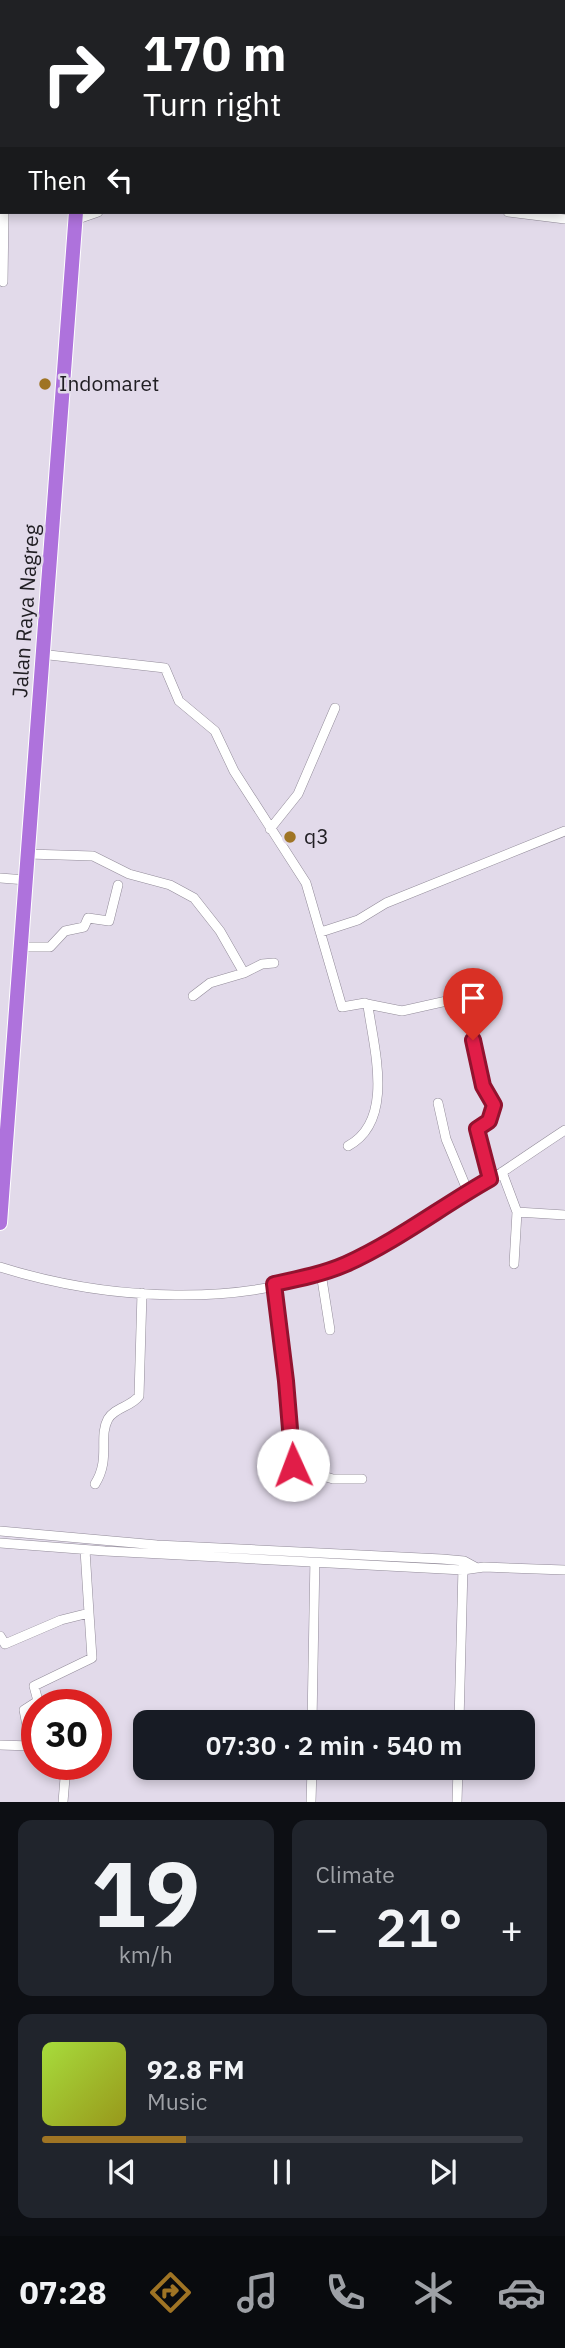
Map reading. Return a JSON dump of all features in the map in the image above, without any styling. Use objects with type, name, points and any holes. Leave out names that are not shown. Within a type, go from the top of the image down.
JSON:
[{"type":"highway","name":"Jalan Raya Nagreg","points":[[0,1124],[3,1064],[23,880],[73,214]]},
{"type":"highway","name":"Jalan Raya Nagreg","points":[[0,1223],[40,654]]},
{"type":"street","points":[[3,282],[5,214]]},
{"type":"street","points":[[524,214],[565,219]]},
{"type":"street","points":[[40,654],[164,668],[179,701],[215,732],[234,771],[306,883],[342,1007],[367,1004],[402,1011],[460,998],[471,1020],[476,1060],[483,1086],[494,1105],[489,1121],[477,1129],[490,1179]]},
{"type":"street","points":[[270,829],[298,794],[335,708]]},
{"type":"street","points":[[321,932],[358,920],[386,903],[565,831]]},
{"type":"street","points":[[28,854],[93,856],[129,874],[170,885],[194,898],[220,931],[244,973]]},
{"type":"street","points":[[0,878],[23,880]]},
{"type":"street","points":[[21,947],[50,947],[67,930],[83,927],[88,918],[109,921],[118,885]]},
{"type":"street","points":[[192,996],[210,984],[262,964],[274,963]]},
{"type":"street","points":[[348,1146],[362,1138],[372,1122],[377,1095],[378,1075],[367,1004]]},
{"type":"street","points":[[438,1103],[447,1144],[468,1192]]},
{"type":"street","points":[[0,1267],[60,1281],[142,1293],[200,1295],[274,1284],[321,1273],[398,1236],[565,1130]]},
{"type":"street","points":[[502,1171],[517,1212],[514,1264]]},
{"type":"street","points":[[517,1212],[565,1215]]},
{"type":"street","points":[[321,1273],[330,1330]]},
{"type":"street","points":[[274,1284],[293,1467],[333,1479],[362,1479]]},
{"type":"street","points":[[95,1484],[106,1453],[103,1434],[108,1419],[117,1410],[134,1402],[140,1392],[142,1293]]},
{"type":"street","points":[[0,1531],[72,1544],[85,1550],[315,1557]]},
{"type":"street","points":[[0,1542],[565,1570]]},
{"type":"street","points":[[0,1745],[31,1746],[24,1710],[26,1706],[38,1702],[34,1690],[37,1684],[92,1658],[85,1550]]},
{"type":"street","points":[[312,1710],[315,1557]]},
{"type":"street","points":[[459,1710],[463,1566]]},
{"type":"street","points":[[0,1636],[7,1644],[61,1620],[89,1612]]},
{"type":"street","points":[[37,1684],[39,1689]]},
{"type":"street","points":[[63,1802],[65,1780]]},
{"type":"street","points":[[311,1802],[312,1780]]},
{"type":"street","points":[[457,1802],[458,1780]]},
{"type":"place","name":"Indomaret","points":[[45,384]]},
{"type":"place","name":"q3","points":[[290,837]]},
{"type":"route","points":[[293,1465],[293,1444],[274,1284],[321,1273],[348,1263],[413,1228],[490,1179],[477,1127],[489,1121],[494,1106],[483,1086],[473,1040]]}]
